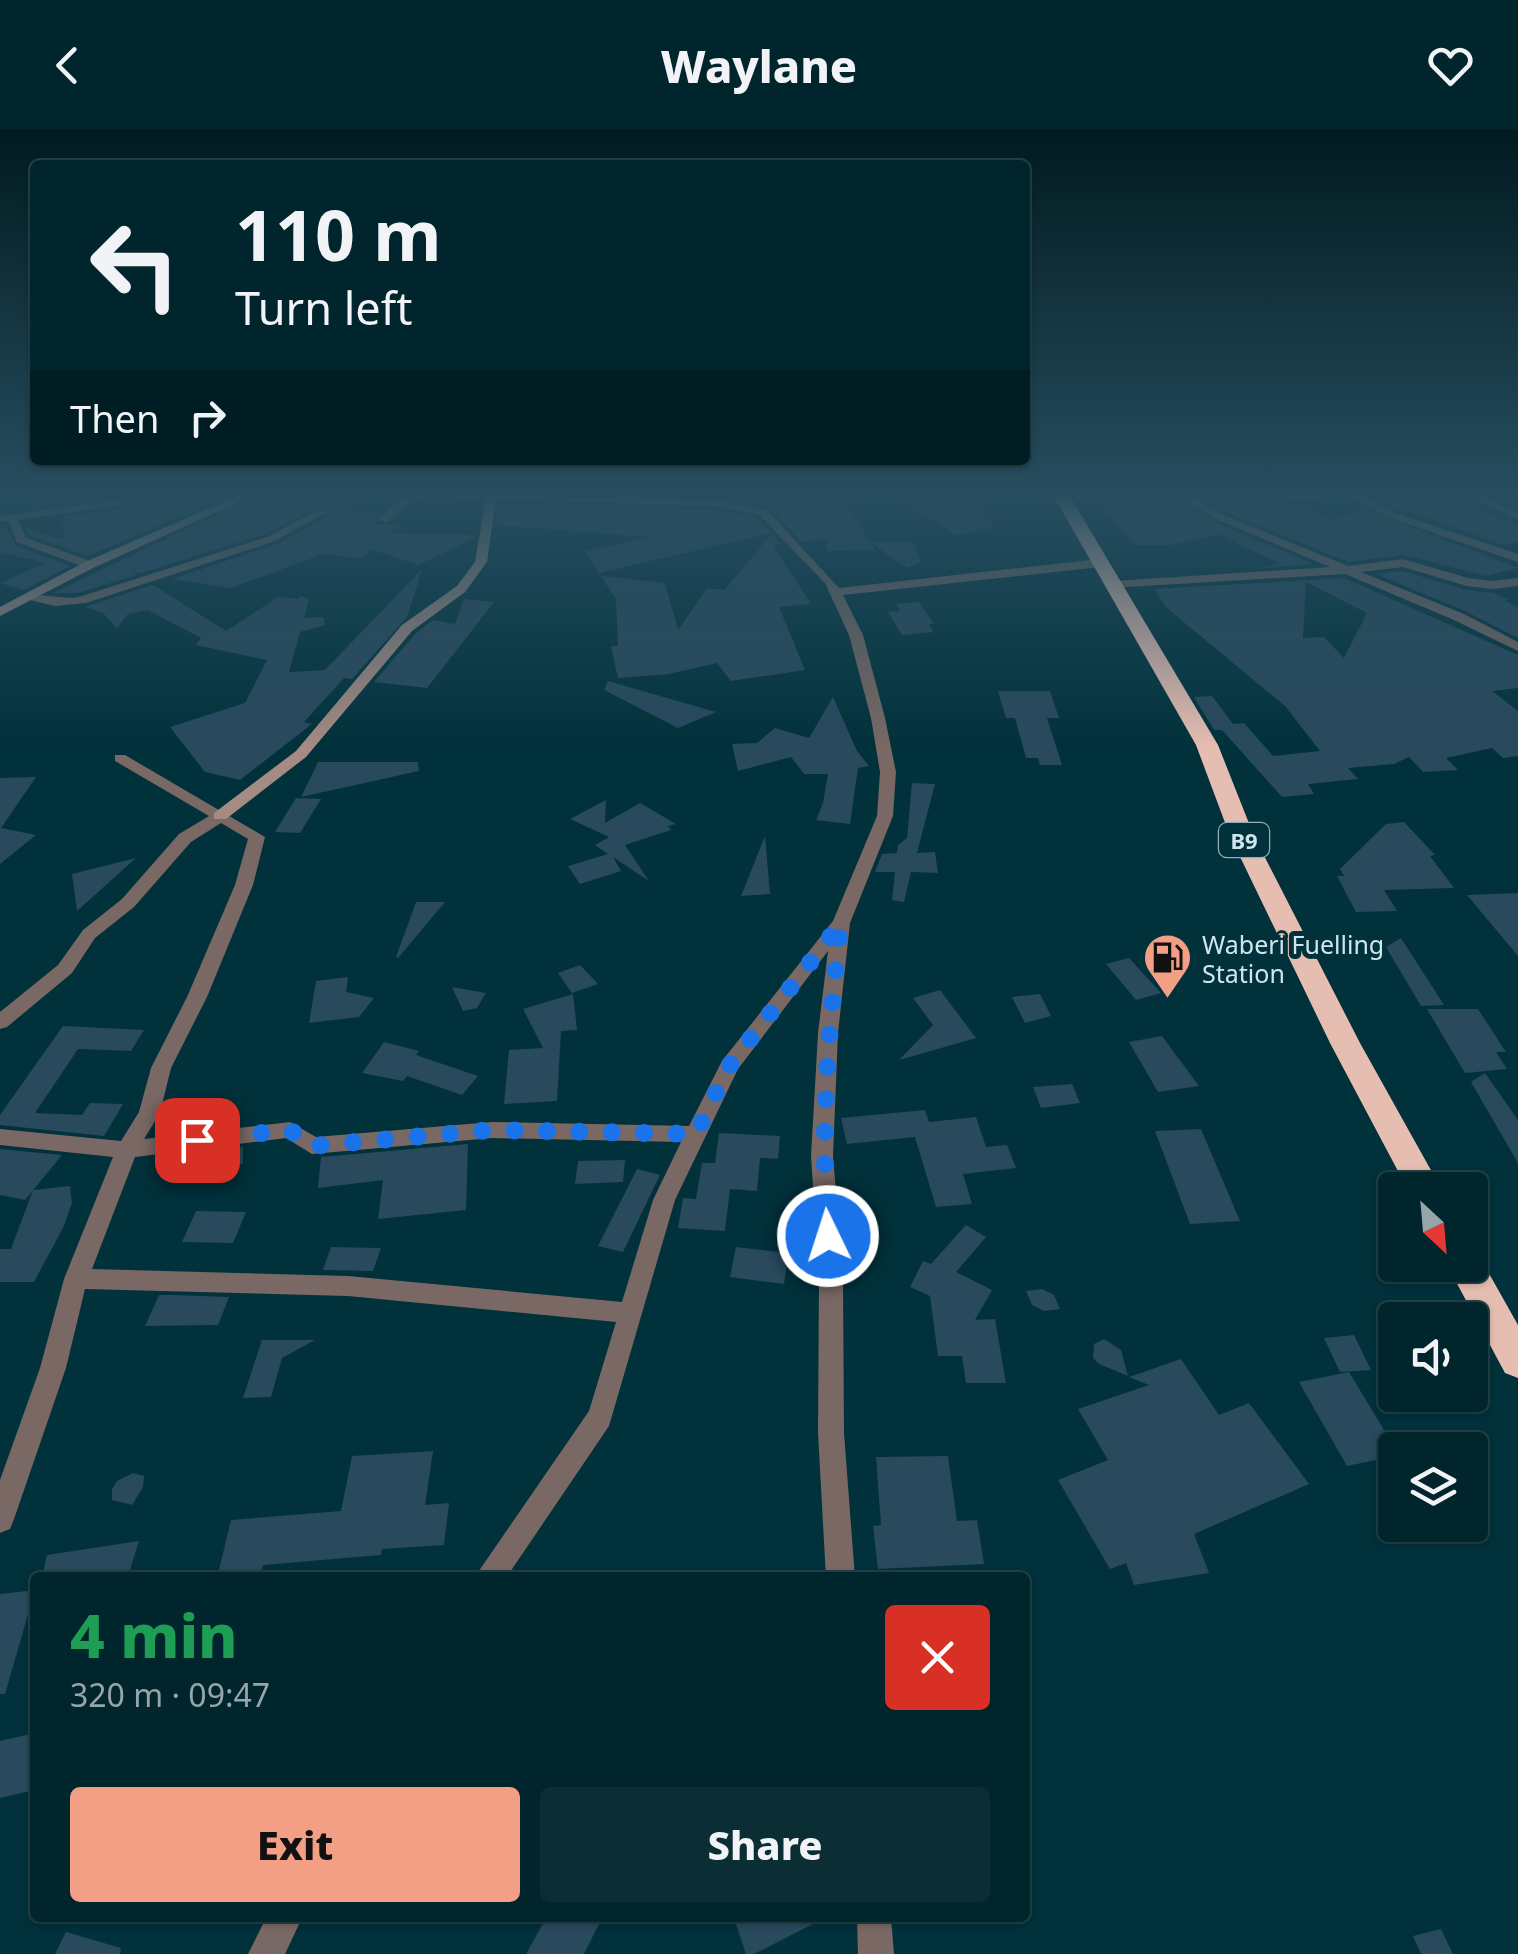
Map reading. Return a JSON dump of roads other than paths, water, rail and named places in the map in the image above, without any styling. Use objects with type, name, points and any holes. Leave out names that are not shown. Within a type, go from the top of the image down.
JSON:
[{"type":"highway","name":"B9","points":[[1109,578],[1207,745],[1242,836],[1415,1172]]},
{"type":"highway","points":[[1475,1282],[1518,1361]]},
{"type":"street","points":[[0,612],[64,578]]},
{"type":"street","points":[[27,598],[64,604],[87,600],[146,578]]},
{"type":"street","points":[[0,1022],[65,968],[90,934],[128,902],[185,838],[301,754],[407,628],[461,589],[469,578]]},
{"type":"street","points":[[823,578],[836,592],[856,635],[888,772],[884,816],[841,923],[828,1033],[822,1156],[831,1276],[832,1432],[841,1572]]},
{"type":"street","points":[[836,592],[1045,578]]},
{"type":"street","points":[[1367,578],[1459,616],[1518,647]]},
{"type":"street","points":[[1455,578],[1493,585],[1518,582]]},
{"type":"street","points":[[1,1514],[53,1368],[76,1279],[127,1150],[149,1112],[161,1068],[197,997],[244,886],[257,836],[120,758]]},
{"type":"street","points":[[492,1572],[600,1417],[664,1200],[729,1066],[841,923]]},
{"type":"street","points":[[0,1137],[127,1150],[290,1130],[312,1146],[492,1130],[696,1134]]},
{"type":"street","points":[[76,1279],[348,1286],[628,1313]]},
{"type":"street","points":[[266,1954],[283,1922]]},
{"type":"street","points":[[874,1922],[876,1954]]},
{"type":"place","name":"Waberi Fuelling Station","points":[[1167,1000]]}]
